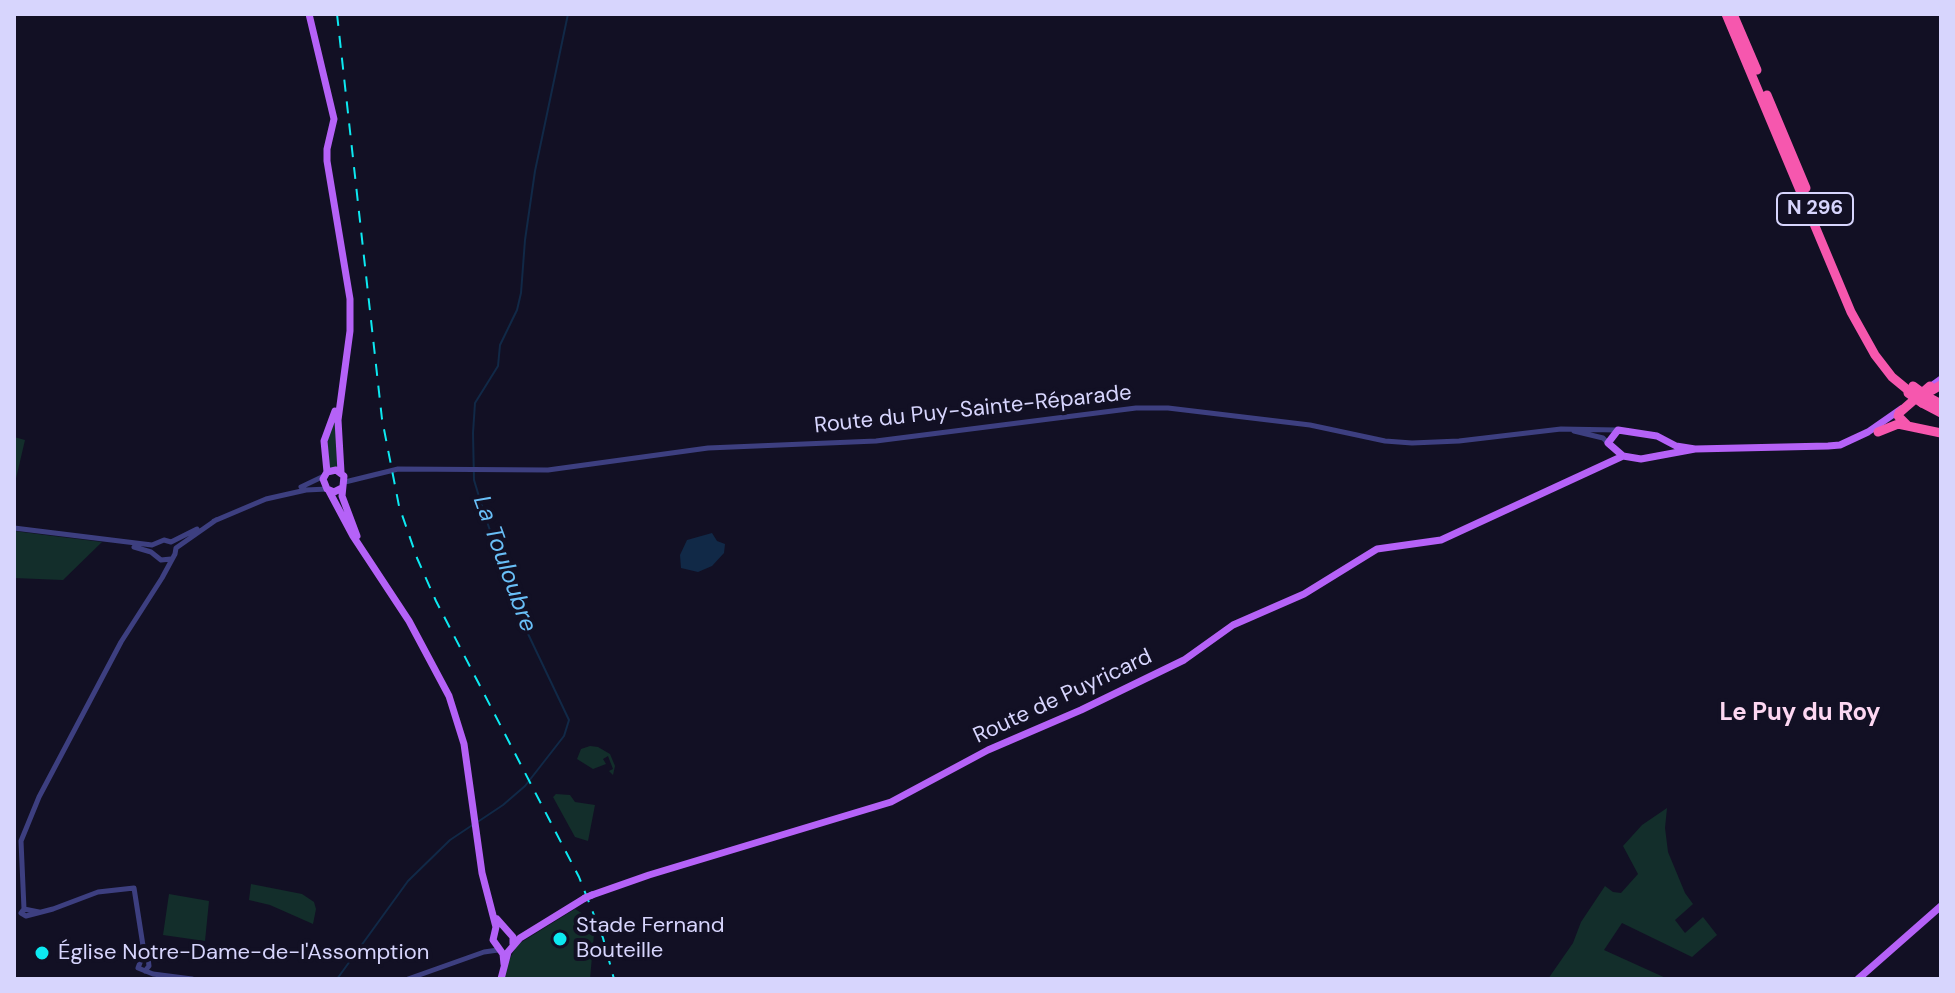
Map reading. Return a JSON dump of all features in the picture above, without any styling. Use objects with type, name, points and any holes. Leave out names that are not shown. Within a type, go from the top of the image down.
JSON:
[{"type":"highway","name":"N 296","points":[[1726,14],[1851,312],[1869,347],[1892,377],[1910,390],[1935,396]]},
{"type":"highway","name":"N 296","points":[[1733,14],[1866,328],[1910,390]]},
{"type":"highway","points":[[1900,414],[1935,396]]},
{"type":"highway","points":[[1900,414],[1907,425]]},
{"type":"highway","points":[[1900,414],[1918,425],[1941,432]]},
{"type":"highway","points":[[1878,432],[1890,426],[1907,425],[1941,432]]},
{"type":"main road","points":[[309,14],[334,119],[327,161],[349,288],[350,331],[338,428],[344,504],[364,553]]},
{"type":"main road","points":[[340,394],[324,441],[326,474],[323,483],[364,553],[408,618],[449,696],[464,744],[482,873],[492,910],[494,937],[504,964]]},
{"type":"main road","name":"Route de Puyricard","points":[[1746,449],[1844,443],[1935,396]]},
{"type":"main road","points":[[1844,443],[1869,434],[1900,414]]},
{"type":"main road","name":"Route de Puyricard","points":[[511,947],[528,932],[588,897],[649,875],[891,802],[988,750],[1081,710],[1184,660],[1233,625],[1304,594],[1377,549],[1441,540],[1623,456],[1648,459],[1695,449],[1823,451],[1849,446],[1878,432],[1900,414]]},
{"type":"main road","points":[[1597,467],[1606,457],[1609,444],[1618,430]]},
{"type":"main road","name":"Route de Puyricard","points":[[1618,430],[1657,436],[1669,443],[1695,449]]},
{"type":"main road","points":[[1668,454],[1671,449],[1669,443]]},
{"type":"main road","points":[[1609,444],[1623,456]]},
{"type":"main road","points":[[326,474],[343,480]]},
{"type":"main road","points":[[328,490],[334,492],[343,480]]},
{"type":"main road","points":[[1858,979],[1941,905]]},
{"type":"main road","points":[[492,910],[514,941],[501,979]]},
{"type":"main road","name":"Route de Puyricard","points":[[494,937],[508,932],[528,932]]},
{"type":"main road","points":[[499,950],[511,947]]},
{"type":"street","name":"Route du Puy-Sainte-Réparade","points":[[343,480],[388,471],[548,470],[708,448],[876,441],[1136,408],[1168,408],[1310,425],[1385,441],[1412,443],[1459,441],[1561,429],[1618,430]]},
{"type":"street","name":"Route du Puy-Sainte-Réparade","points":[[1561,429],[1603,438],[1609,444]]},
{"type":"street","points":[[171,542],[244,506],[314,483],[326,474]]},
{"type":"street","points":[[286,493],[328,490]]},
{"type":"street","points":[[192,979],[159,975],[146,965],[134,888],[98,892],[39,912],[26,911],[21,855],[26,825],[121,642],[162,578],[176,548],[216,520]]},
{"type":"street","points":[[14,528],[157,545],[164,540],[176,548]]},
{"type":"street","points":[[104,539],[151,552],[159,559],[172,559]]},
{"type":"street","points":[[157,545],[162,578]]},
{"type":"street","points":[[484,952],[494,937]]},
{"type":"street","points":[[408,979],[484,952],[499,950]]},
{"type":"green space","points":[[336,414],[337,468],[329,469],[327,434]]},
{"type":"green space","points":[[14,437],[25,440],[14,487]]},
{"type":"green space","points":[[14,531],[102,542],[63,580],[14,578]]},
{"type":"green space","points":[[590,746],[610,754],[615,766],[613,775],[609,771],[613,769],[608,756],[603,759],[606,764],[593,769],[577,759],[581,749]]},
{"type":"green space","points":[[556,794],[570,795],[575,802],[595,805],[588,841],[575,837],[553,797]]},
{"type":"green space","points":[[1667,808],[1665,828],[1668,852],[1685,893],[1693,904],[1675,920],[1685,933],[1703,917],[1717,935],[1692,957],[1622,923],[1604,950],[1668,979],[1548,979],[1573,943],[1581,922],[1605,886],[1621,893],[1638,874],[1623,846],[1642,825]]},
{"type":"green space","points":[[251,884],[302,894],[314,902],[313,924],[270,905],[249,900]]},
{"type":"green space","points":[[169,894],[209,901],[205,941],[163,935]]},
{"type":"green space","name":"Stade Fernand Bouteille","points":[[575,909],[586,916],[594,934],[590,979],[503,979],[517,945]]},
{"type":"water","points":[[712,533],[717,541],[725,544],[724,553],[712,566],[698,572],[681,568],[680,555],[687,540]]},
{"type":"waterway","name":"La Touloubre","points":[[479,821],[525,786],[564,736],[569,720],[520,617],[484,513],[474,480],[473,433],[475,403],[498,366],[500,345],[517,310],[521,293],[535,171],[568,14]]},
{"type":"waterway","name":"La Touloubre","points":[[337,979],[408,881],[450,840],[474,824]]},
{"type":"railway","points":[[337,14],[382,419],[399,506],[436,601],[579,877],[603,938],[614,979]]},
{"type":"place","name":"Stade Fernand Bouteille","points":[[560,939]]},
{"type":"place","name":"Église Notre-Dame-de-l'Assomption","points":[[42,953]]},
{"type":"district","name":"Le Puy du Roy","points":[[1800,714]]}]
